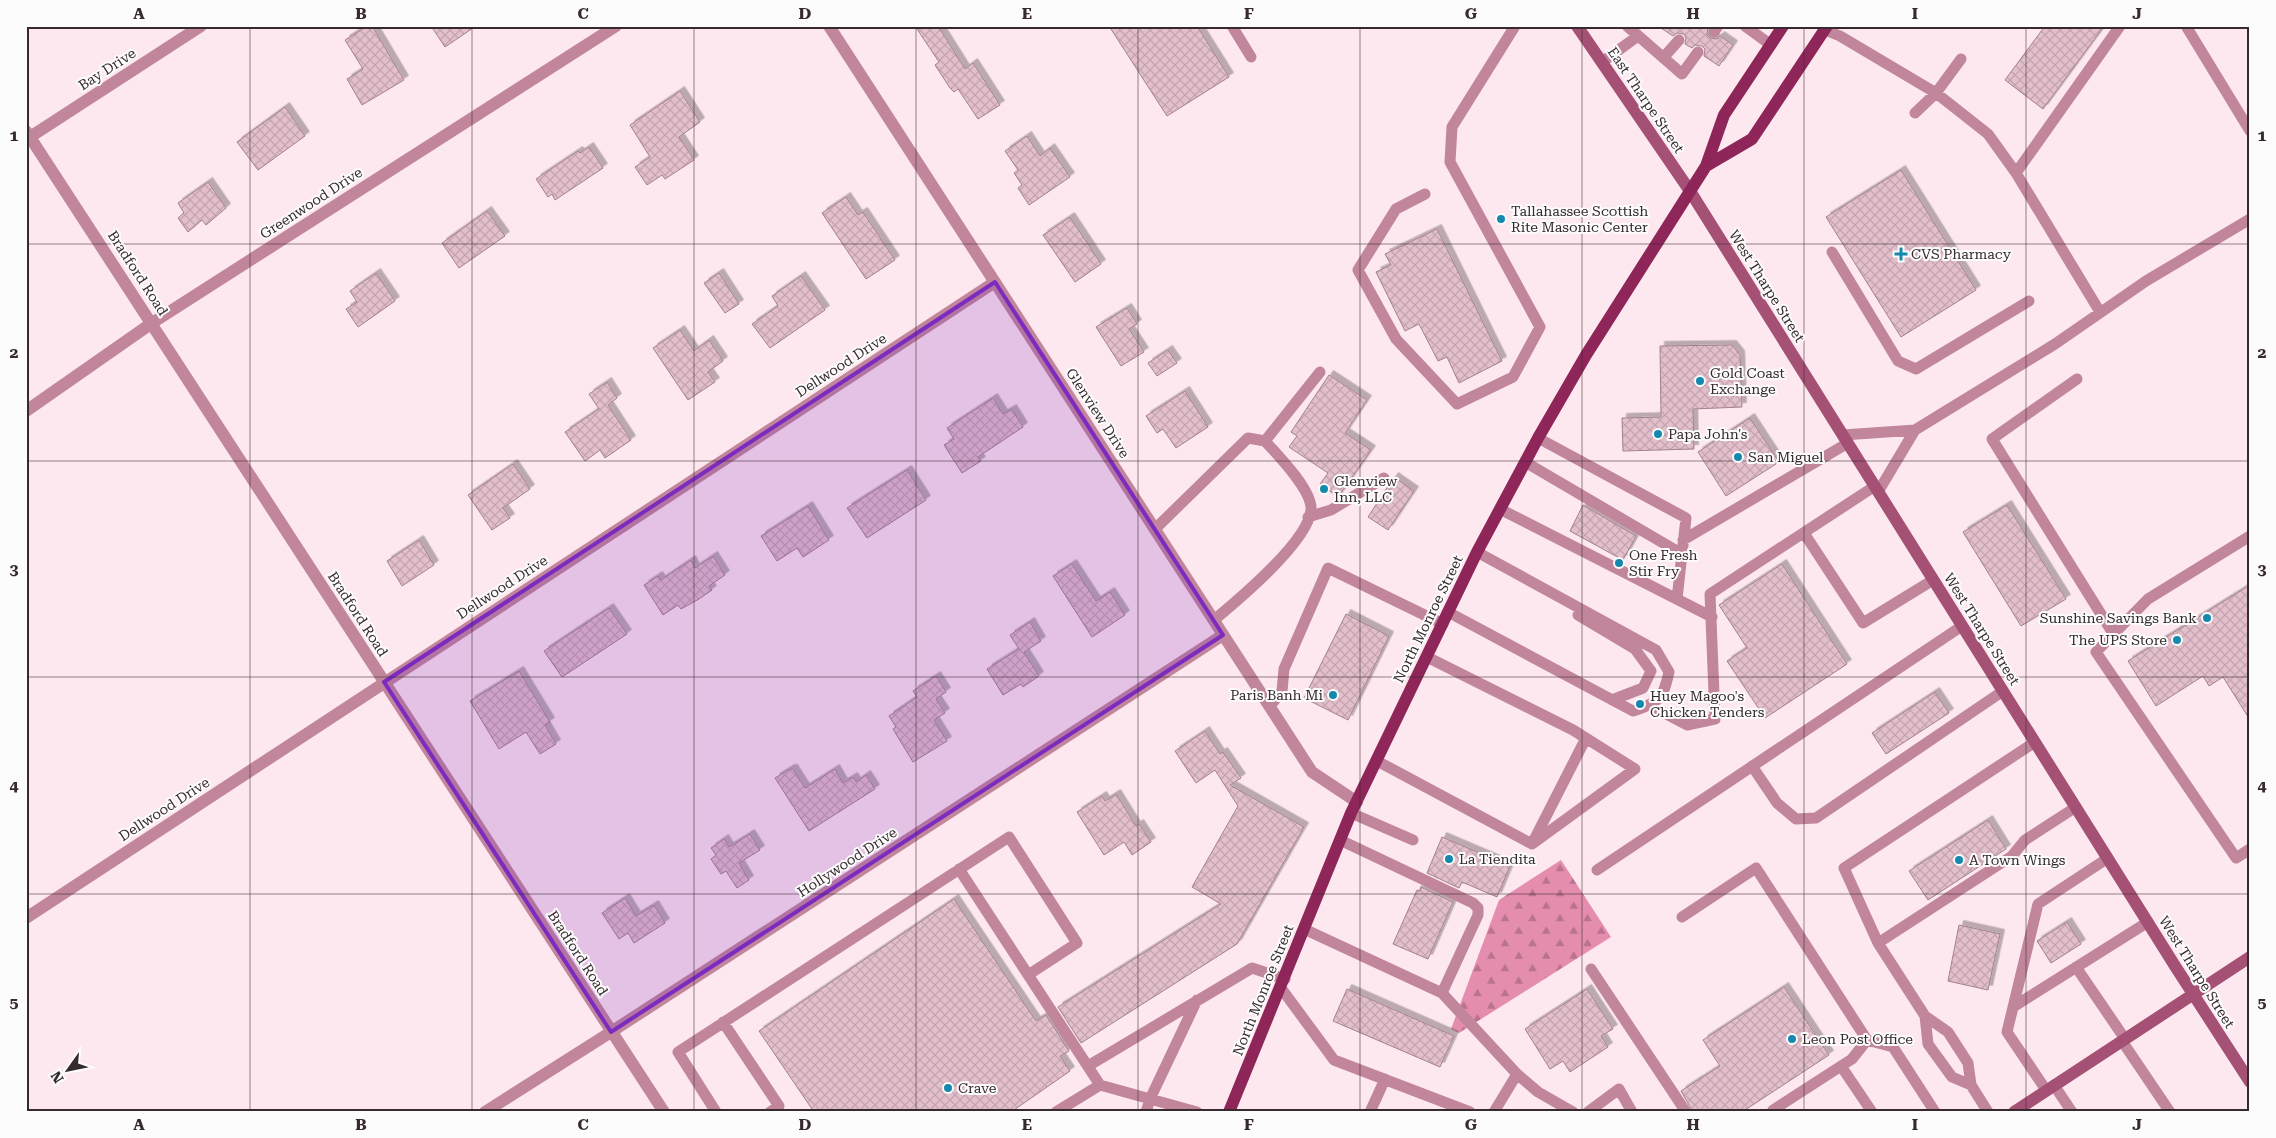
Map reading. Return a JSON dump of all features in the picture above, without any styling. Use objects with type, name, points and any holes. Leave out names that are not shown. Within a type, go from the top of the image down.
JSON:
[{"type":"main road","name":"East Tharpe Street","points":[[1577,26],[1690,191]]},
{"type":"main road","name":"North Monroe Street","points":[[1229,1112],[1354,808],[1477,552],[1538,438],[1592,347],[1706,166],[1724,115],[1783,26]]},
{"type":"main road","name":"North Monroe Street","points":[[1706,166],[1752,138],[1826,28]]},
{"type":"main road","name":"West Tharpe Street","points":[[1690,191],[2250,1082]]},
{"type":"main road","points":[[2014,1112],[2250,957]]},
{"type":"street","name":"Bay Drive","points":[[28,134],[200,26]]},
{"type":"street","name":"Greenwood Drive","points":[[26,411],[152,323],[616,26]]},
{"type":"street","name":"Glenview Drive","points":[[829,26],[1312,772],[1354,808]]},
{"type":"street","name":"Bradford Road","points":[[28,134],[664,1112]]},
{"type":"street","name":"Dellwood Drive","points":[[26,918],[995,282]]},
{"type":"street","name":"Hollywood Drive","points":[[485,1112],[1223,634]]},
{"type":"lane","points":[[1232,26],[1251,57]]},
{"type":"lane","points":[[1425,194],[1396,209],[1358,270],[1396,339],[1457,404],[1513,377],[1540,327],[1450,162],[1452,127],[1515,26]]},
{"type":"lane","points":[[1626,26],[1682,74],[1698,52]]},
{"type":"lane","points":[[1745,26],[1771,44]]},
{"type":"lane","points":[[2016,173],[2120,26]]},
{"type":"lane","points":[[2186,26],[2250,131]]},
{"type":"lane","points":[[1826,28],[1936,94],[1988,134],[2016,173],[2100,312]]},
{"type":"lane","points":[[1602,62],[1638,36]]},
{"type":"lane","points":[[1664,58],[1679,40]]},
{"type":"lane","points":[[1915,113],[1936,94],[1961,59]]},
{"type":"lane","points":[[1684,540],[1845,439],[1915,430],[2055,344],[2146,281],[2250,220]]},
{"type":"lane","points":[[1832,252],[1898,361],[1916,369],[2029,301]]},
{"type":"lane","points":[[1265,441],[1320,372]]},
{"type":"lane","points":[[2077,379],[1992,439],[2114,635]]},
{"type":"lane","points":[[1649,705],[1687,725],[1715,719],[1710,594],[1804,532],[1876,489],[1915,430]]},
{"type":"lane","points":[[1155,529],[1248,438],[1265,441],[1308,494],[1311,510],[1304,528],[1263,579],[1214,620]]},
{"type":"lane","points":[[1538,438],[1686,518],[1677,599]]},
{"type":"lane","points":[[1525,462],[1682,554]]},
{"type":"lane","points":[[1308,517],[1331,510],[1384,478]]},
{"type":"lane","points":[[1500,508],[1712,617]]},
{"type":"lane","points":[[1804,532],[1863,623],[1934,580]]},
{"type":"lane","points":[[2250,536],[2148,599],[2096,652],[2236,858],[2250,849]]},
{"type":"lane","points":[[1270,706],[1282,691],[1284,669],[1328,568],[1446,618],[1633,711],[1649,705],[1664,693],[1669,672],[1656,650],[1477,552]]},
{"type":"lane","points":[[1544,588],[1558,603],[1635,649],[1651,671],[1643,688],[1612,700]]},
{"type":"lane","points":[[1597,870],[1962,626]]},
{"type":"lane","points":[[1427,657],[1586,738],[1635,768],[1532,844]]},
{"type":"lane","points":[[1752,766],[1777,803],[1796,819],[1816,818],[2003,691]]},
{"type":"lane","points":[[1532,844],[1586,738]]},
{"type":"lane","points":[[1988,1112],[1971,1085],[1968,1064],[1948,1032],[1925,1016],[1878,943],[1844,868],[2035,742]]},
{"type":"lane","points":[[1377,761],[1532,844]]},
{"type":"lane","points":[[1878,943],[2012,856],[2024,840],[2076,807]]},
{"type":"lane","points":[[1354,808],[1413,840]]},
{"type":"lane","points":[[716,1112],[678,1052],[1009,837],[1077,943],[1028,974]]},
{"type":"lane","points":[[1340,840],[1473,902],[1478,908],[1478,915],[1442,993]]},
{"type":"lane","points":[[2072,1112],[2050,1088],[2007,1032],[2038,904],[2108,858]]},
{"type":"lane","points":[[1682,917],[1756,868],[1866,1040],[1893,1047],[1935,1112]]},
{"type":"lane","points":[[960,869],[1100,1085],[1197,1112]]},
{"type":"lane","points":[[2013,1007],[2148,922]]},
{"type":"lane","points":[[1304,929],[1442,993],[1517,1074],[1538,1092],[1573,1112]]},
{"type":"lane","points":[[2076,967],[2170,1112]]},
{"type":"lane","points":[[1088,1066],[1252,968],[1283,983],[1334,1060],[1470,1112]]},
{"type":"lane","points":[[1591,969],[1686,1112]]},
{"type":"lane","points":[[1146,1112],[1150,1098],[1197,1000]]},
{"type":"lane","points":[[1925,1016],[1928,1044],[1952,1077],[1971,1085]]},
{"type":"lane","points":[[724,1022],[779,1106],[770,1112]]},
{"type":"lane","points":[[1774,1112],[1773,1110],[1852,1059],[1866,1040]]},
{"type":"lane","points":[[1841,1066],[1872,1112]]},
{"type":"lane","points":[[1494,1112],[1517,1074]]},
{"type":"lane","points":[[1370,1112],[1384,1079]]},
{"type":"lane","points":[[1056,1112],[1100,1085]]},
{"type":"lane","points":[[1588,1112],[1619,1089],[1632,1112]]},
{"type":"highlighted area","points":[[995,282],[1223,635],[611,1032],[384,682]]},
{"type":"green space","points":[[1561,860],[1611,937],[1459,1033],[1451,1029],[1499,900]]},
{"type":"building","points":[[367,26],[372,26],[404,80],[362,105],[347,79],[363,69],[345,40]]},
{"type":"building","points":[[431,26],[476,26],[445,47]]},
{"type":"building","points":[[915,26],[938,26],[965,69],[973,63],[1000,105],[978,119],[958,89],[954,92],[950,88],[935,65],[939,62]]},
{"type":"building","points":[[1109,26],[1197,26],[1229,77],[1167,116]]},
{"type":"building","points":[[1658,26],[1705,26],[1708,28],[1707,35],[1710,38],[1717,39],[1720,36],[1733,45],[1719,66],[1704,56],[1705,49],[1702,46],[1695,45],[1692,48],[1685,44],[1686,38],[1684,34],[1677,33],[1673,36]]},
{"type":"building","points":[[2045,26],[2104,26],[2043,109],[2005,80]]},
{"type":"building","points":[[680,91],[700,122],[679,137],[694,160],[665,179],[662,175],[647,185],[635,167],[650,157],[630,125]]},
{"type":"building","points":[[285,107],[305,136],[258,170],[237,142]]},
{"type":"building","points":[[1027,136],[1040,156],[1050,148],[1070,177],[1029,205],[1018,188],[1022,185],[1014,173],[1018,170],[1005,151]]},
{"type":"building","points":[[589,147],[603,168],[555,200],[552,194],[548,197],[536,179],[578,151],[580,153]]},
{"type":"building","name":"CVS Pharmacy","points":[[1901,170],[1976,290],[1901,337],[1826,217]]},
{"type":"building","points":[[208,182],[226,208],[206,225],[202,220],[188,232],[178,218],[184,213],[178,203]]},
{"type":"building","points":[[846,197],[858,215],[863,212],[895,260],[866,279],[822,213]]},
{"type":"building","points":[[487,211],[505,236],[459,268],[442,243]]},
{"type":"building","points":[[1070,217],[1101,264],[1075,282],[1043,235]]},
{"type":"building","points":[[1437,229],[1502,361],[1459,383],[1447,357],[1438,361],[1419,324],[1405,331],[1376,272],[1391,265],[1385,254]]},
{"type":"building","points":[[376,273],[395,301],[358,327],[346,309],[357,302],[350,291]]},
{"type":"building","points":[[719,273],[739,304],[725,313],[704,283]]},
{"type":"building","points":[[801,276],[825,310],[770,348],[752,324],[778,306],[772,296]]},
{"type":"building","points":[[1127,308],[1137,324],[1129,329],[1144,352],[1121,366],[1096,327]]},
{"type":"building","points":[[680,330],[694,351],[709,340],[723,361],[708,372],[715,382],[688,400],[653,348]]},
{"type":"building","name":"Gold Coast Exchange","points":[[1732,345],[1740,355],[1742,407],[1693,409],[1694,449],[1623,451],[1622,418],[1661,417],[1660,346]]},
{"type":"building","points":[[1168,350],[1177,363],[1157,376],[1148,363]]},
{"type":"building","points":[[1329,375],[1367,400],[1345,433],[1371,450],[1338,497],[1320,484],[1328,473],[1289,447],[1297,436],[1291,432]]},
{"type":"building","points":[[607,382],[617,398],[608,405],[631,440],[605,458],[600,450],[585,461],[565,432],[599,409],[589,394]]},
{"type":"building","points":[[1185,391],[1208,427],[1176,448],[1163,429],[1157,433],[1146,416]]},
{"type":"building","points":[[993,398],[1003,414],[1012,409],[1023,427],[978,457],[981,461],[962,473],[944,445],[954,439],[947,428]]},
{"type":"building","name":"San Miguel","points":[[1750,418],[1779,462],[1726,496],[1698,452]]},
{"type":"building","points":[[513,464],[530,489],[503,508],[510,518],[492,530],[468,495]]},
{"type":"building","points":[[907,470],[926,500],[867,538],[847,508]]},
{"type":"building","points":[[1394,477],[1414,491],[1388,530],[1368,517]]},
{"type":"building","points":[[1583,505],[1636,536],[1623,560],[1570,531]]},
{"type":"building","points":[[2007,505],[2066,599],[2021,626],[1963,532]]},
{"type":"building","points":[[808,506],[829,540],[803,557],[797,548],[777,561],[761,536]]},
{"type":"building","points":[[419,540],[434,565],[402,586],[387,561]]},
{"type":"building","points":[[713,556],[725,575],[709,586],[712,590],[699,599],[681,609],[678,605],[663,615],[644,585],[658,576],[661,580],[691,560],[695,568]]},
{"type":"building","points":[[1072,564],[1096,601],[1110,592],[1125,615],[1092,637],[1053,576]]},
{"type":"building","points":[[1782,564],[1847,664],[1765,718],[1727,661],[1747,648],[1719,605]]},
{"type":"building","points":[[2250,585],[2250,720],[2223,677],[2209,686],[2203,676],[2156,706],[2128,661]]},
{"type":"building","points":[[609,608],[627,634],[562,677],[544,651]]},
{"type":"building","points":[[1346,614],[1389,636],[1348,720],[1304,698]]},
{"type":"building","points":[[1030,622],[1041,641],[1024,652],[1039,676],[1023,687],[1021,684],[1003,695],[987,669],[1019,649],[1010,635]]},
{"type":"building","points":[[519,671],[550,722],[545,725],[556,744],[540,754],[526,732],[499,749],[470,701]]},
{"type":"building","points":[[936,676],[946,692],[936,699],[945,713],[934,720],[947,741],[913,762],[893,729],[896,727],[889,716],[917,697],[913,691]]},
{"type":"building","points":[[1935,692],[1949,713],[1886,754],[1872,733]]},
{"type":"building","points":[[1205,731],[1220,754],[1223,752],[1241,778],[1230,785],[1304,827],[1237,944],[1081,1043],[1058,1007],[1221,904],[1192,887],[1238,806],[1215,770],[1196,783],[1175,751]]},
{"type":"building","points":[[793,769],[805,788],[835,769],[843,783],[853,777],[856,782],[866,775],[875,789],[809,831],[775,778]]},
{"type":"building","points":[[1116,794],[1136,826],[1139,824],[1151,842],[1132,855],[1124,842],[1104,855],[1077,812],[1102,796],[1105,801]]},
{"type":"building","points":[[1988,820],[2006,849],[1928,900],[1909,871]]},
{"type":"building","points":[[750,834],[760,850],[739,863],[749,880],[737,888],[726,871],[721,874],[711,859],[716,855],[711,848],[724,839],[729,847]]},
{"type":"building","points":[[1442,837],[1510,866],[1497,897],[1462,882],[1459,888],[1427,873]]},
{"type":"building","points":[[1421,887],[1453,902],[1428,959],[1393,944],[1417,890],[1420,891]]},
{"type":"building","points":[[625,898],[636,916],[654,905],[665,923],[634,943],[628,933],[619,939],[602,913]]},
{"type":"building","points":[[954,899],[1036,1021],[1046,1015],[1069,1051],[1060,1056],[1070,1071],[1011,1112],[814,1112],[759,1031]]},
{"type":"building","points":[[2067,922],[2081,944],[2051,963],[2037,941]]},
{"type":"building","points":[[1959,925],[2000,934],[1988,990],[1948,981]]},
{"type":"building","points":[[1784,987],[1829,1055],[1742,1112],[1693,1112],[1681,1091],[1720,1066],[1703,1040]]},
{"type":"building","points":[[1347,989],[1454,1036],[1440,1067],[1333,1021]]},
{"type":"building","points":[[1587,989],[1613,1029],[1601,1036],[1608,1047],[1570,1072],[1563,1061],[1550,1069],[1525,1029]]},
{"type":"place","name":"Tallahassee Scottish Rite Masonic Center","points":[[1501,219]]},
{"type":"place","name":"CVS Pharmacy","points":[[1901,254]]},
{"type":"place","name":"Gold Coast Exchange","points":[[1700,381]]},
{"type":"place","name":"Papa John's","points":[[1658,434]]},
{"type":"place","name":"San Miguel","points":[[1738,457]]},
{"type":"place","name":"Glenview Inn, LLC","points":[[1324,489]]},
{"type":"place","name":"One Fresh Stir Fry","points":[[1619,563]]},
{"type":"place","name":"Sunshine Savings Bank","points":[[2207,618]]},
{"type":"place","name":"The UPS Store","points":[[2177,640]]},
{"type":"place","name":"Paris Banh Mi","points":[[1333,695]]},
{"type":"place","name":"Huey Magoo's Chicken Tenders","points":[[1640,704]]},
{"type":"place","name":"La Tiendita","points":[[1449,859]]},
{"type":"place","name":"A Town Wings","points":[[1959,860]]},
{"type":"place","name":"Leon Post Office","points":[[1792,1039]]},
{"type":"place","name":"Crave","points":[[948,1088]]}]
